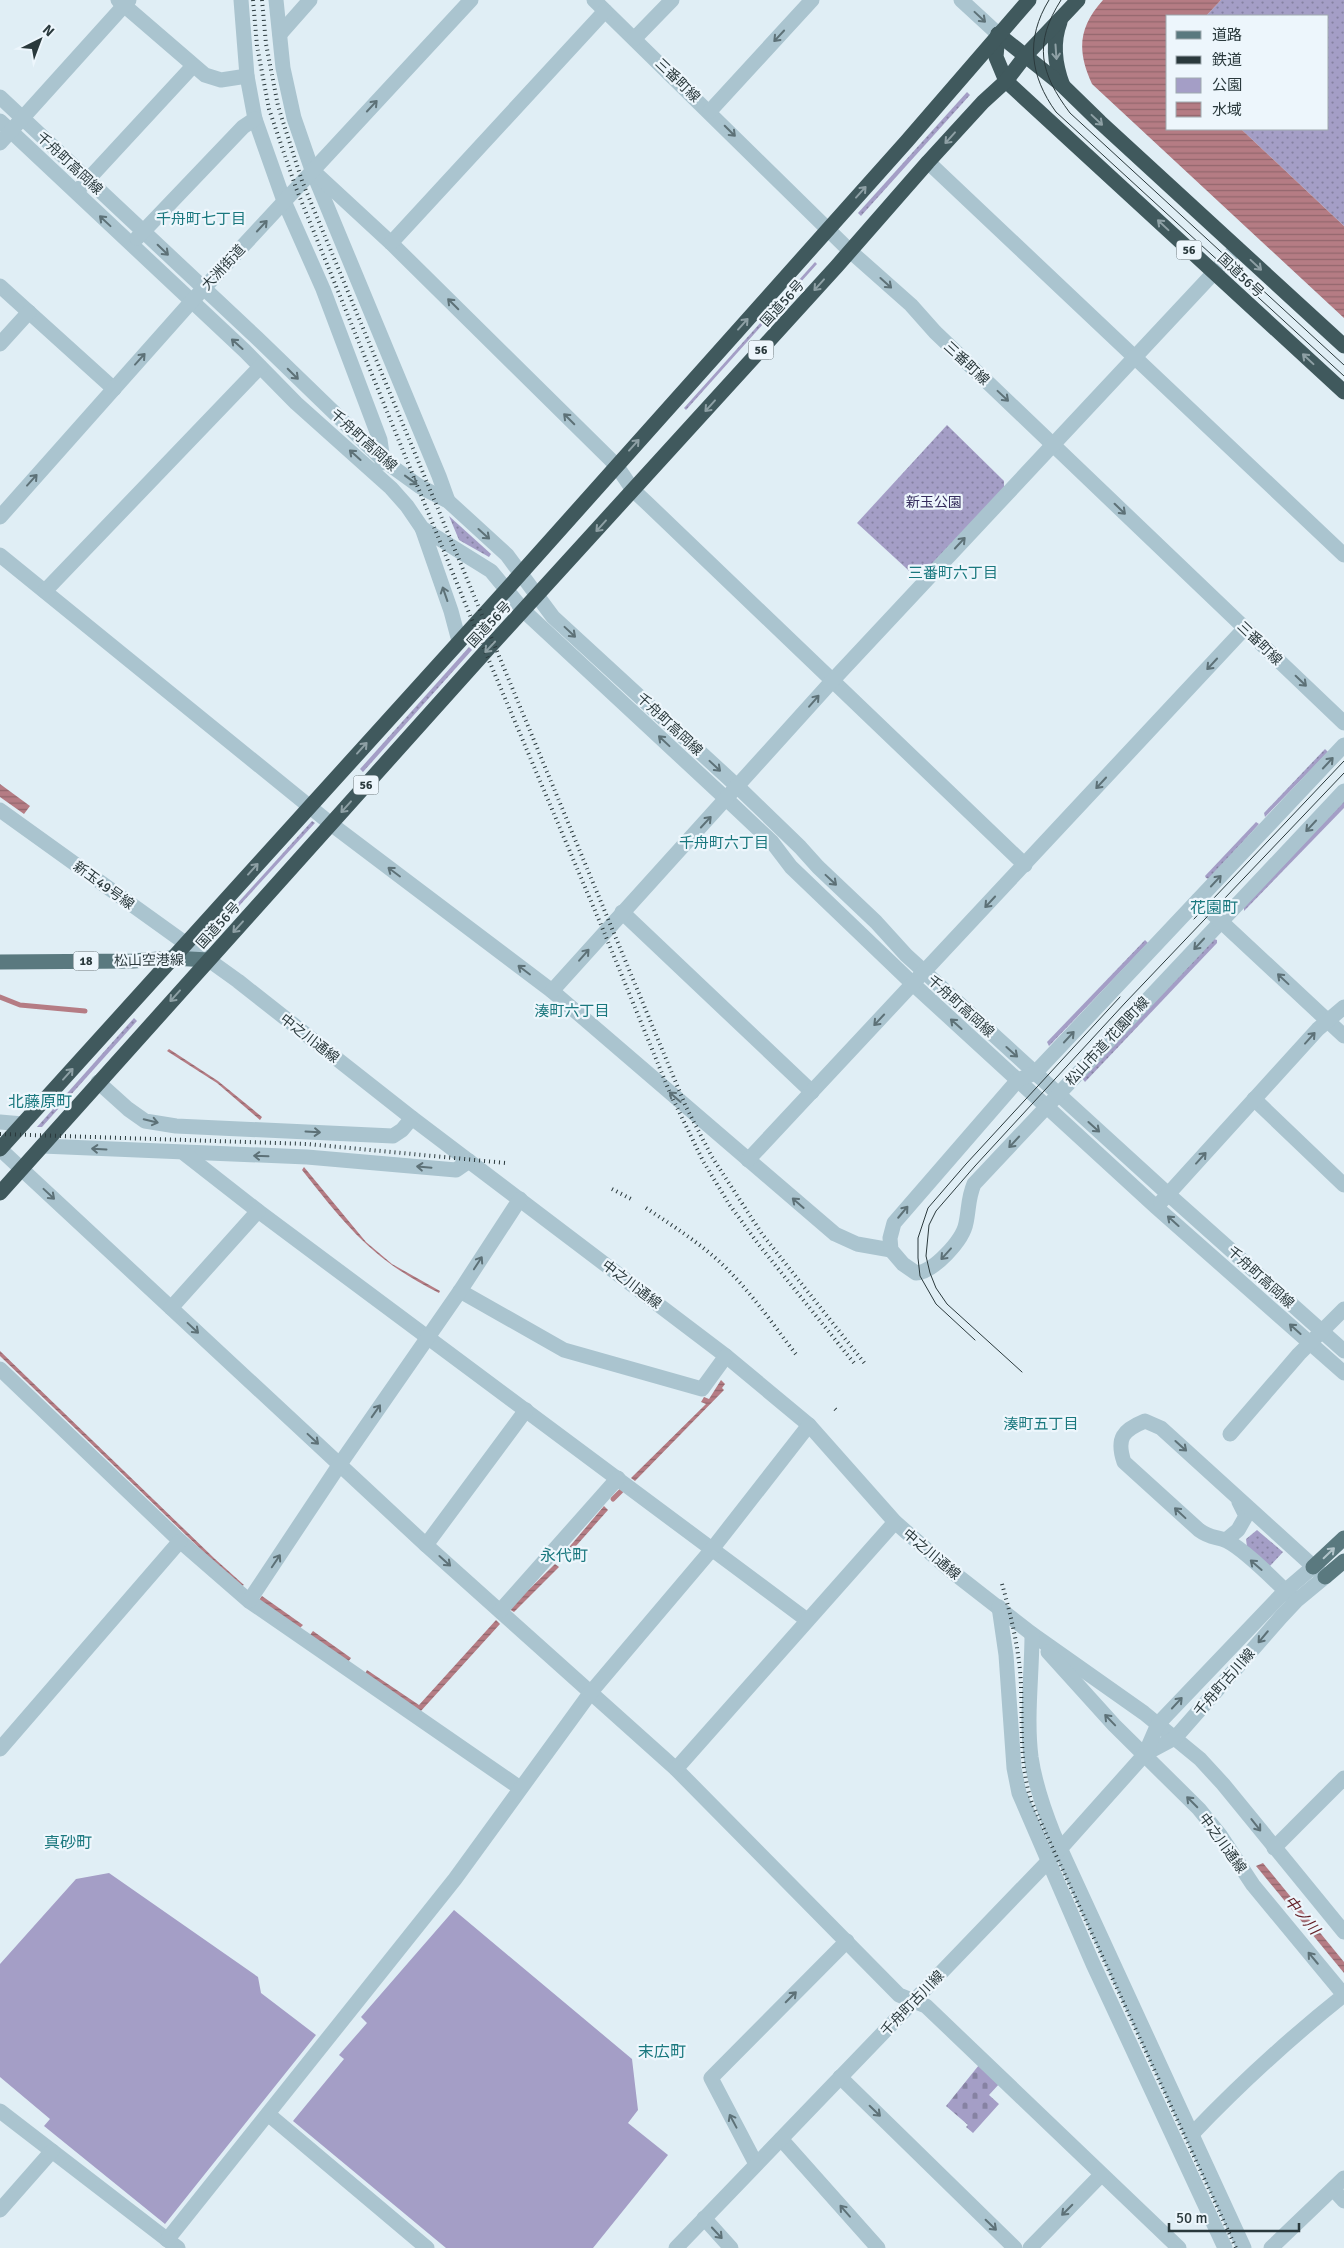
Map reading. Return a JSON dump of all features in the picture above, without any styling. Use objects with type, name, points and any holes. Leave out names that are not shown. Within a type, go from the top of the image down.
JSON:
[{"type":"highway","points":[[998,34],[1029,0]]},
{"type":"highway","points":[[1026,55],[1078,0]]},
{"type":"highway","points":[[1062,18],[1056,33],[1055,48],[1059,76],[1063,86]]},
{"type":"highway","name":"国道56号","points":[[998,34],[1063,86],[1344,346]]},
{"type":"highway","name":"国道56号","points":[[998,34],[996,57],[1006,81],[1344,392]]},
{"type":"highway","name":"国道56号","points":[[0,1149],[521,573],[998,34]]},
{"type":"highway","name":"国道56号","points":[[0,1193],[928,162],[983,102],[1006,81],[1026,55]]},
{"type":"main road","name":"松山空港線","points":[[0,962],[133,961],[172,958],[208,960]]},
{"type":"main road","points":[[1313,1567],[1344,1538]]},
{"type":"main road","points":[[1324,1578],[1344,1561]]},
{"type":"street","points":[[241,0],[247,76],[255,119],[284,201],[323,290],[380,440],[383,460],[376,475]]},
{"type":"street","points":[[276,0],[282,68],[294,118],[312,170],[440,476],[448,501]]},
{"type":"street","points":[[280,34],[310,0]]},
{"type":"street","name":"大洲街道","points":[[0,516],[203,288],[471,0]]},
{"type":"street","name":"三番町線","points":[[594,0],[710,111],[850,250],[911,305],[935,332],[1344,722]]},
{"type":"street","points":[[635,38],[672,0]]},
{"type":"street","points":[[710,111],[812,0]]},
{"type":"street","points":[[961,0],[998,34]]},
{"type":"street","points":[[0,143],[5,126],[23,118],[124,2],[205,75],[221,80],[247,76]]},
{"type":"street","points":[[391,243],[605,11]]},
{"type":"street","points":[[76,193],[193,66]]},
{"type":"street","name":"千舟町高岡線","points":[[0,97],[383,460],[425,490],[448,501],[508,555],[553,617],[738,787],[876,922],[924,973],[1344,1351]]},
{"type":"street","points":[[131,245],[242,127],[255,119]]},
{"type":"street","name":"千舟町高岡線","points":[[5,126],[296,403],[391,488],[407,506],[422,528],[491,572],[524,612],[772,842],[791,867],[913,984],[1156,1207],[1344,1374]]},
{"type":"street","points":[[928,162],[1344,555]]},
{"type":"street","points":[[312,170],[391,243],[616,465],[633,490],[731,586],[833,680],[1026,865]]},
{"type":"street","points":[[552,992],[622,912],[738,787],[833,680],[1237,248]]},
{"type":"street","points":[[0,286],[114,389]]},
{"type":"street","points":[[0,344],[29,312]]},
{"type":"street","points":[[45,591],[260,367]]},
{"type":"street","points":[[422,528],[451,611],[459,641]]},
{"type":"street","points":[[0,555],[331,824],[552,992],[835,1234],[857,1244],[891,1250],[890,1238],[894,1223],[1018,1080],[1035,1073],[1344,745]]},
{"type":"street","points":[[748,1160],[1026,865],[1245,628]]},
{"type":"street","name":"松山市道 花園町線","points":[[891,1250],[903,1264],[916,1273],[926,1272],[935,1266],[954,1245],[966,1224],[969,1196],[974,1184],[1344,791]]},
{"type":"street","name":"新玉49号線","points":[[0,810],[208,960]]},
{"type":"street","points":[[1198,900],[1344,1036]]},
{"type":"street","points":[[622,912],[812,1092]]},
{"type":"street","name":"中之川通線","points":[[208,960],[412,1118],[726,1356],[809,1426],[895,1522],[950,1570],[1032,1634],[1158,1724],[1200,1759],[1223,1784],[1344,1932]]},
{"type":"street","points":[[1156,1207],[1318,1029],[1344,1007]]},
{"type":"street","points":[[98,1082],[128,1109],[145,1121],[176,1126],[393,1136],[402,1130],[412,1118]]},
{"type":"street","points":[[1254,1099],[1344,1185]]},
{"type":"street","points":[[0,1122],[23,1124]]},
{"type":"street","points":[[42,1146],[185,1154],[307,1157],[456,1170],[469,1161]]},
{"type":"street","points":[[0,1149],[426,1545],[676,1769],[899,1996],[926,2006],[1179,2248]]},
{"type":"street","points":[[185,1154],[258,1211],[808,1620]]},
{"type":"street","points":[[249,1601],[340,1464],[460,1291],[520,1199]]},
{"type":"street","points":[[171,1308],[258,1211]]},
{"type":"street","points":[[460,1291],[564,1350],[702,1390],[726,1356]]},
{"type":"street","points":[[1230,1434],[1310,1343],[1344,1310]]},
{"type":"street","points":[[0,1370],[180,1541],[249,1601],[520,1788]]},
{"type":"street","points":[[426,1545],[526,1410]]},
{"type":"street","points":[[1145,1421],[1161,1428],[1324,1578],[1296,1601],[1226,1540],[1207,1536],[1199,1530],[1124,1462],[1120,1451],[1122,1438],[1128,1428],[1145,1421]]},
{"type":"street","points":[[0,2111],[172,2244],[268,2114],[455,1879],[591,1692],[713,1548],[809,1426]]},
{"type":"street","points":[[500,1611],[618,1478]]},
{"type":"street","points":[[1226,1540],[1238,1530],[1246,1516],[1238,1498]]},
{"type":"street","points":[[676,1769],[895,1522]]},
{"type":"street","points":[[0,1749],[180,1541]]},
{"type":"street","points":[[1284,1591],[1313,1567]]},
{"type":"street","name":"千舟町古川線","points":[[676,2248],[1061,1848],[1144,1754],[1158,1724],[1284,1591]]},
{"type":"street","name":"千舟町古川線","points":[[1144,1754],[1175,1738],[1296,1601]]},
{"type":"street","points":[[999,1607],[1006,1656],[1014,1768],[1019,1793],[1093,1964],[1225,2248]]},
{"type":"street","points":[[1032,1634],[1031,1757],[1044,1808],[1244,2248]]},
{"type":"street","name":"中之川通線","points":[[1032,1634],[1081,1690],[1199,1809],[1220,1835],[1253,1885],[1344,1995]]},
{"type":"street","points":[[1274,1848],[1344,1778]]},
{"type":"street","points":[[756,2164],[711,2078],[847,1941]]},
{"type":"street","points":[[1193,2134],[1239,2085],[1344,1995]]},
{"type":"street","points":[[840,2077],[1014,2248]]},
{"type":"street","points":[[268,2114],[427,2248]]},
{"type":"street","points":[[781,2139],[878,2248]]},
{"type":"street","points":[[0,2210],[52,2151]]},
{"type":"street","points":[[1030,2248],[1101,2175]]},
{"type":"street","points":[[1271,2248],[1339,2183],[1344,2201]]},
{"type":"street","points":[[704,2218],[731,2248]]},
{"type":"green space","points":[[1221,0],[1344,0],[1344,226],[1242,130],[1329,130],[1329,15],[1207,15]]},
{"type":"green space","points":[[967,92],[970,95],[861,216],[858,213]]},
{"type":"green space","points":[[815,262],[817,264],[686,410],[684,408]]},
{"type":"green space","name":"新玉公園","points":[[947,425],[1004,481],[1004,490],[919,580],[857,523]]},
{"type":"green space","points":[[449,516],[491,554],[489,557],[459,540]]},
{"type":"green space","points":[[469,647],[472,650],[363,772],[360,769]]},
{"type":"green space","points":[[1325,749],[1328,752],[1265,817],[1264,813]]},
{"type":"green space","points":[[1344,801],[1344,808],[1244,911],[1244,907]]},
{"type":"green space","points":[[312,821],[315,823],[228,918],[226,916]]},
{"type":"green space","points":[[1256,822],[1259,824],[1209,879],[1206,878],[1205,876]]},
{"type":"green space","points":[[1214,939],[1217,940],[1217,943],[1085,1082],[1082,1078]]},
{"type":"green space","points":[[1145,940],[1148,943],[1049,1046],[1047,1042]]},
{"type":"green space","points":[[134,1018],[137,1021],[42,1127],[37,1127]]},
{"type":"green space","points":[[1257,1530],[1283,1552],[1269,1567],[1247,1547],[1246,1539]]},
{"type":"green space","points":[[109,1873],[258,1977],[261,1993],[316,2035],[165,2224],[44,2126],[50,2119],[0,2077],[0,1964],[76,1879]]},
{"type":"green space","points":[[454,1910],[632,2059],[638,2110],[628,2123],[668,2155],[593,2248],[446,2248],[293,2121],[344,2059],[339,2055],[367,2023],[361,2017]]},
{"type":"green space","points":[[979,2065],[1000,2083],[989,2095],[999,2104],[973,2133],[966,2127],[968,2125],[946,2106]]},
{"type":"water","points":[[1103,0],[1221,0],[1207,15],[1166,15],[1166,130],[1242,130],[1344,226],[1344,318],[1092,84],[1084,61],[1082,40],[1089,20]]},
{"type":"water","points":[[0,784],[30,806],[24,814],[0,797]]},
{"type":"water","points":[[169,1049],[218,1081],[262,1117],[260,1120],[217,1083],[167,1051]]},
{"type":"water","points":[[304,1167],[366,1242],[392,1264],[440,1291],[439,1293],[416,1281],[379,1255],[348,1225],[333,1209],[302,1170]]},
{"type":"water","points":[[0,1351],[244,1585],[240,1587],[0,1356]]},
{"type":"water","points":[[721,1380],[725,1384],[722,1388],[724,1390],[635,1481],[631,1478],[706,1404],[701,1402],[704,1397],[709,1399]]},
{"type":"water","points":[[604,1506],[608,1510],[568,1555],[565,1552]]},
{"type":"water","points":[[555,1564],[559,1567],[514,1612],[509,1609]]},
{"type":"water","points":[[262,1596],[303,1625],[299,1629],[258,1601]]},
{"type":"water","points":[[496,1620],[500,1624],[420,1712],[365,1674],[367,1670],[419,1705]]},
{"type":"water","points":[[313,1631],[351,1658],[348,1662],[310,1635]]},
{"type":"water","name":"中ノ川","points":[[1263,1863],[1344,1962],[1344,1973],[1256,1866]]},
{"type":"waterway","points":[[0,997],[20,1005],[85,1011]]},
{"type":"waterway","points":[[613,1499],[621,1491]]},
{"type":"tram line","points":[[1049,0],[1036,29],[1034,57],[1041,85],[1056,112],[1344,376]]},
{"type":"tram line","points":[[1061,0],[1046,31],[1044,58],[1052,85],[1070,113],[1344,365]]},
{"type":"tram line","points":[[1194,919],[1344,761]]},
{"type":"tram line","points":[[1022,1372],[947,1304],[936,1288],[926,1256],[929,1225],[936,1211],[1125,1003],[1344,773]]},
{"type":"tram line","points":[[975,1340],[936,1304],[920,1276],[918,1238],[928,1208],[966,1164],[1120,997]]},
{"type":"railway","points":[[253,0],[257,46],[269,109],[296,188],[474,625],[670,1093],[703,1161],[729,1204],[759,1245],[854,1363]]},
{"type":"railway","points":[[262,0],[266,44],[278,106],[302,181],[686,1107],[712,1157],[762,1234],[866,1365]]},
{"type":"railway","points":[[0,1134],[308,1144],[506,1163]]},
{"type":"railway","points":[[612,1189],[633,1200]]},
{"type":"railway","points":[[646,1208],[696,1242],[723,1265],[753,1298],[798,1357]]},
{"type":"railway","points":[[1002,1584],[1019,1659],[1024,1770],[1032,1803],[1236,2248]]},
{"type":"district","name":"千舟町七丁目","points":[[201,219]]},
{"type":"district","name":"三番町六丁目","points":[[953,573]]},
{"type":"district","name":"千舟町六丁目","points":[[724,843]]},
{"type":"district","name":"花園町","points":[[1214,907]]},
{"type":"district","name":"湊町六丁目","points":[[572,1011]]},
{"type":"district","name":"北藤原町","points":[[40,1101]]},
{"type":"district","name":"湊町五丁目","points":[[1041,1424]]},
{"type":"district","name":"永代町","points":[[564,1555]]},
{"type":"district","name":"真砂町","points":[[68,1842]]},
{"type":"district","name":"末広町","points":[[662,2051]]}]
